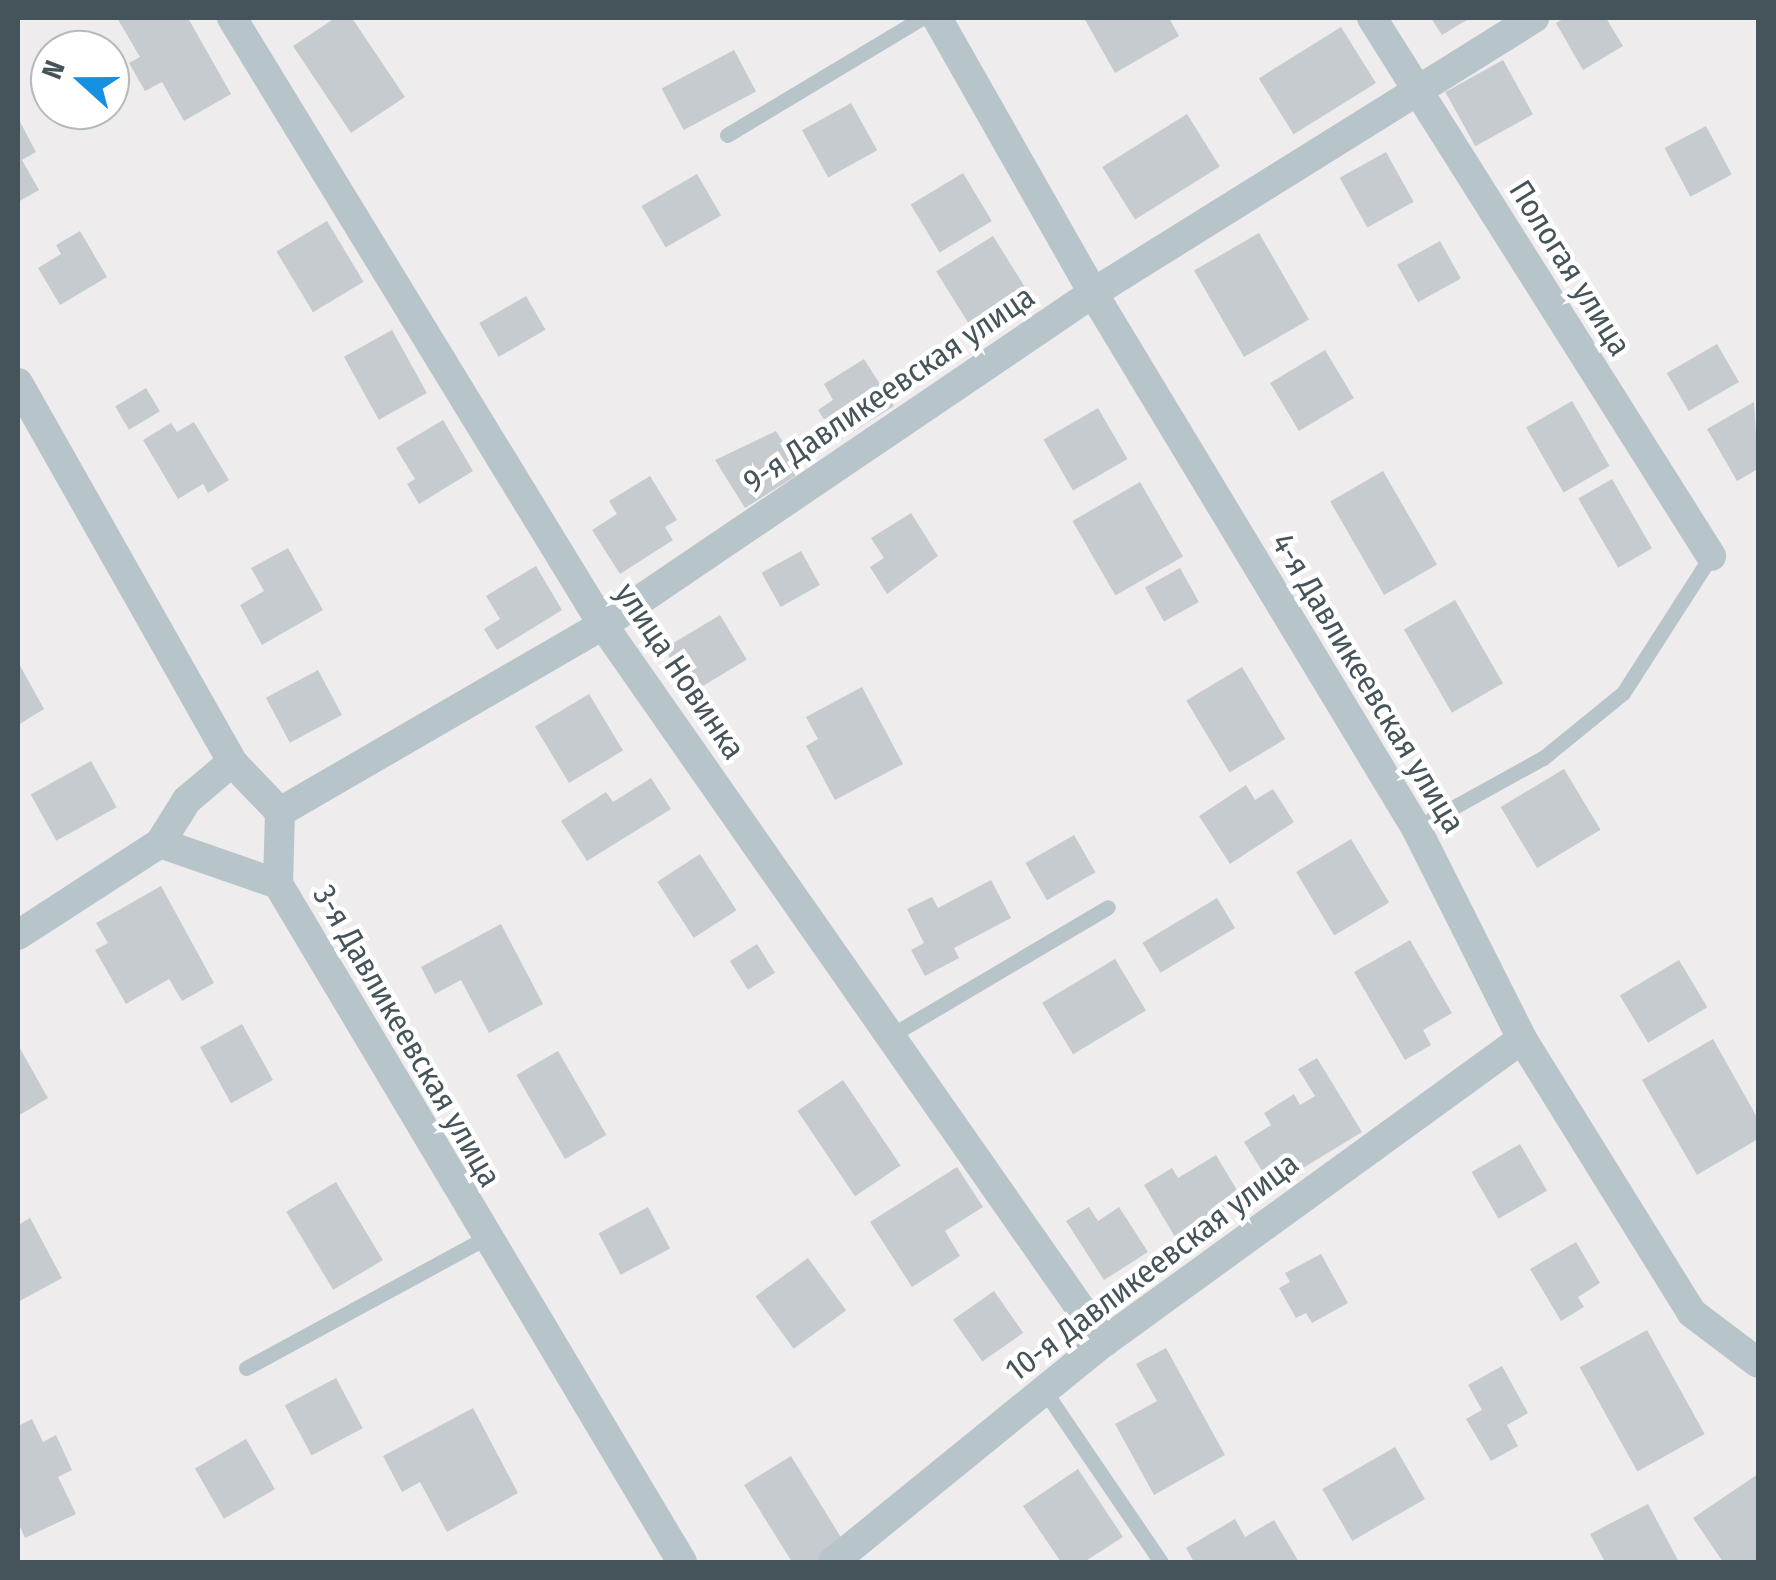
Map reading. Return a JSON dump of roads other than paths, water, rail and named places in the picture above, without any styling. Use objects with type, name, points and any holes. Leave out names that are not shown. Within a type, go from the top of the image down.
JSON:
[{"type":"street","name":"улица Новинка","points":[[232,18],[603,624],[1104,1342]]},
{"type":"street","name":"4-я Давликеевская улица","points":[[937,18],[1093,294],[1416,828],[1522,1039],[1692,1313],[1758,1363]]},
{"type":"street","name":"Пологая улица","points":[[1372,18],[1711,556]]},
{"type":"street","name":"9-я Давликеевская улица","points":[[280,812],[603,624],[1093,294],[1534,18]]},
{"type":"street","points":[[18,383],[232,762],[280,812]]},
{"type":"street","points":[[18,935],[160,843],[187,800],[232,762]]},
{"type":"street","name":"3-я Давликеевская улица","points":[[280,812],[278,884],[485,1238],[682,1562]]},
{"type":"street","points":[[160,843],[278,884]]},
{"type":"street","name":"10-я Давликеевская улица","points":[[833,1562],[1104,1342],[1522,1039]]},
{"type":"lane","points":[[726,135],[922,18]]},
{"type":"lane","points":[[1416,828],[1543,758],[1624,692],[1711,556]]},
{"type":"lane","points":[[890,1036],[1108,907]]},
{"type":"lane","points":[[246,1368],[485,1238]]},
{"type":"lane","points":[[1044,1390],[1162,1562]]}]
